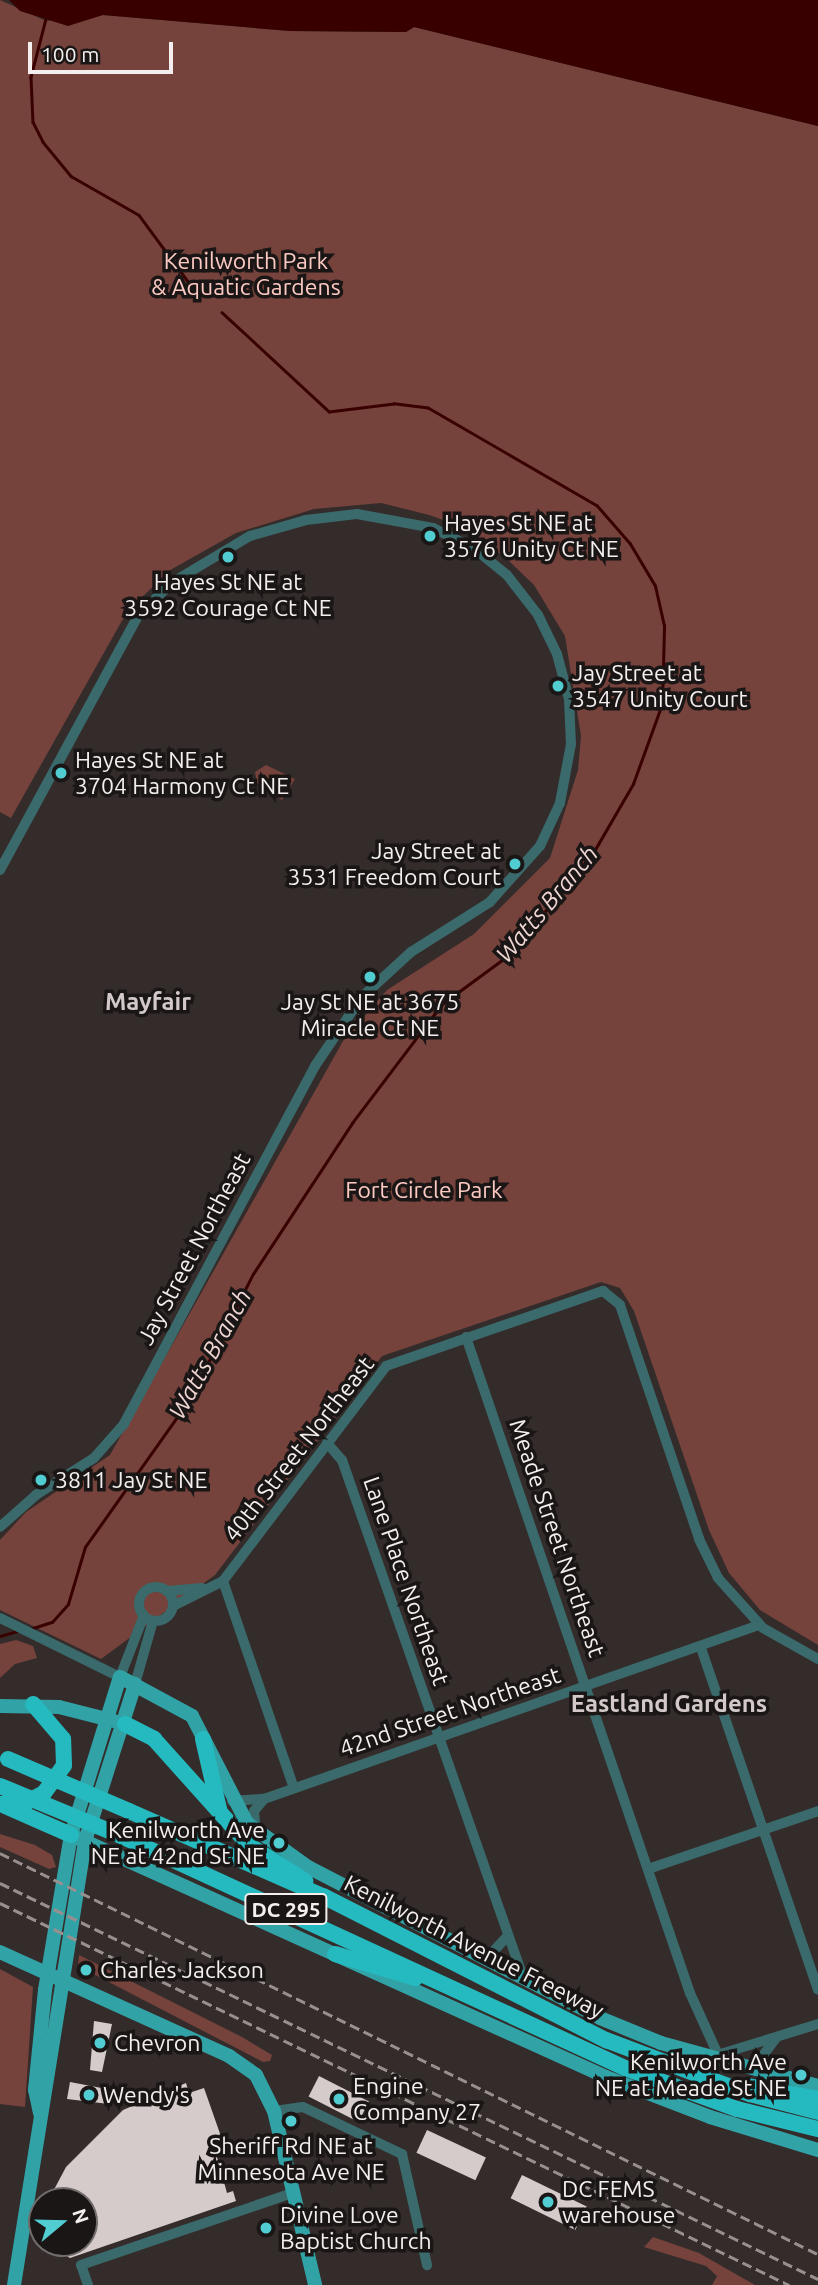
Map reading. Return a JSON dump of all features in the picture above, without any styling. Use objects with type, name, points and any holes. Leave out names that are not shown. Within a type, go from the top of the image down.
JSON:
[{"type":"highway","points":[[1,1804],[27,1802],[44,1793],[64,1765],[59,1731],[33,1704]]},
{"type":"highway","points":[[125,1724],[163,1747],[222,1819],[323,1896]]},
{"type":"highway","points":[[203,1739],[222,1819]]},
{"type":"highway","name":"Kenilworth Avenue Freeway","points":[[4,1758],[323,1896],[606,2040],[723,2083],[818,2112]]},
{"type":"highway","name":"Kenilworth Avenue Freeway","points":[[0,1786],[119,1835],[660,2081],[737,2109],[818,2129]]},
{"type":"highway","points":[[1,1804],[78,1838]]},
{"type":"highway","points":[[335,1954],[451,1987]]},
{"type":"highway","points":[[723,2083],[818,2099]]},
{"type":"main road","points":[[40,2113],[35,2090],[47,1975],[78,1838],[120,1677],[187,1711],[231,1801],[257,1833],[308,1867],[489,1956],[600,2018],[712,2056],[818,2086]]},
{"type":"main road","points":[[14,2285],[63,1982],[78,1838],[125,1724],[135,1684]]},
{"type":"main road","points":[[0,1706],[33,1704],[125,1724]]},
{"type":"main road","points":[[78,1838],[617,2081],[818,2150]]},
{"type":"main road","points":[[0,1952],[240,2062],[264,2086],[274,2111],[315,2285]]},
{"type":"street","name":"Jay Street Northeast","points":[[0,870],[134,621],[158,595],[204,562],[250,536],[306,520],[357,514],[399,519],[452,536],[492,561],[529,600],[549,635],[567,686],[572,734],[565,784],[549,830],[524,869],[498,895],[397,963],[328,1044],[118,1433],[94,1458],[36,1495],[0,1527]]},
{"type":"street","name":"40th Street Northeast","points":[[223,1581],[386,1367],[593,1293],[607,1292],[618,1301],[703,1549],[725,1589],[759,1625]]},
{"type":"street","name":"Meade Street Northeast","points":[[466,1337],[712,2056]]},
{"type":"street","name":"Lane Place Northeast","points":[[327,1443],[342,1460],[522,1974]]},
{"type":"street","points":[[148,1618],[164,1619],[173,1606],[223,1581],[294,1788]]},
{"type":"street","points":[[135,1684],[148,1618],[143,1594],[157,1587],[167,1591],[205,1588]]},
{"type":"street","points":[[167,1591],[173,1606]]},
{"type":"street","points":[[0,1618],[120,1677],[148,1618]]},
{"type":"street","name":"42nd Street Northeast","points":[[231,1801],[264,1799],[701,1648],[759,1625]]},
{"type":"street","points":[[759,1625],[818,1659]]},
{"type":"street","points":[[701,1648],[818,1989]]},
{"type":"street","points":[[257,1833],[254,1811],[264,1799]]},
{"type":"street","points":[[648,1869],[818,1811]]},
{"type":"street","points":[[489,1956],[507,1937]]},
{"type":"street","points":[[704,2031],[712,2056],[818,2024]]},
{"type":"street","points":[[767,2072],[764,2054],[776,2038]]},
{"type":"street","points":[[274,2111],[303,2106],[402,2154],[427,2265]]},
{"type":"street","points":[[88,2285],[82,2265],[293,2193]]},
{"type":"green space","name":"Kenilworth Park & Aquatic Gardens","points":[[0,0],[46,21],[103,15],[290,31],[406,32],[414,27],[818,126],[818,1645],[760,1610],[729,1573],[709,1530],[634,1311],[620,1288],[601,1282],[382,1356],[215,1575],[101,1659],[0,1610],[0,1540],[26,1512],[110,1455],[343,1041],[387,990],[474,934],[550,858],[578,770],[581,736],[565,636],[534,585],[508,560],[466,528],[429,515],[381,503],[314,509],[236,533],[172,569],[128,610],[11,818],[0,812]]},
{"type":"green space","points":[[266,765],[295,779],[282,800],[257,783],[255,772]]},
{"type":"green space","points":[[16,1640],[33,1646],[37,1658],[15,1664],[0,1678],[0,1644]]},
{"type":"green space","points":[[0,1834],[35,1845],[52,1855],[56,1867],[49,1869],[0,1847]]},
{"type":"green space","points":[[79,1955],[242,2037],[272,2055],[270,2061],[263,2062],[78,1966]]},
{"type":"green space","points":[[0,1969],[33,1987],[25,2107],[0,2104]]},
{"type":"green space","points":[[653,2237],[699,2253],[755,2285],[712,2285],[717,2276],[706,2266],[644,2247]]},
{"type":"shaded area","points":[[9,0],[818,0],[818,126],[414,27],[406,32],[290,31],[103,15],[68,26],[20,11]]},
{"type":"building","name":"Chevron","points":[[94,2021],[112,2024],[102,2072],[90,2070]]},
{"type":"building","name":"Engine Company 27","points":[[319,2076],[369,2101],[358,2122],[309,2096]]},
{"type":"building","name":"Wendy's","points":[[70,2082],[112,2090],[109,2104],[67,2099]]},
{"type":"building","points":[[186,2083],[189,2093],[204,2088],[224,2145],[215,2150],[227,2193],[233,2191],[236,2201],[98,2248],[98,2187],[55,2187],[66,2167],[123,2110]]},
{"type":"building","points":[[427,2130],[486,2157],[475,2180],[416,2153]]},
{"type":"building","name":"DC FEMS warehouse","points":[[522,2175],[587,2207],[575,2230],[511,2198]]},
{"type":"waterway","name":"Watts Branch","points":[[46,19],[31,77],[33,122],[43,142],[71,176],[139,215],[192,287]]},
{"type":"waterway","name":"Watts Branch","points":[[30,1629],[52,1622],[68,1604],[85,1547],[189,1400],[253,1274],[352,1123],[442,1004],[510,954],[593,853],[633,784],[662,704],[664,626],[655,586],[630,544],[597,506],[428,408],[394,404],[329,412],[222,313]]},
{"type":"waterway","name":"Watts Branch","points":[[0,1636],[17,1631]]},
{"type":"railway","points":[[0,1853],[818,2254]]},
{"type":"railway","points":[[0,1883],[818,2279]]},
{"type":"railway","points":[[0,1903],[789,2285]]},
{"type":"place","name":"Hayes St NE at 3576 Unity Ct NE","points":[[430,536]]},
{"type":"place","name":"Hayes St NE at 3592 Courage Ct NE","points":[[228,557]]},
{"type":"place","name":"Jay Street at 3547 Unity Court","points":[[558,686]]},
{"type":"place","name":"Hayes St NE at 3704 Harmony Ct NE","points":[[61,773]]},
{"type":"place","name":"Jay Street at 3531 Freedom Court","points":[[515,864]]},
{"type":"place","name":"Jay St NE at 3675 Miracle Ct NE","points":[[370,977]]},
{"type":"place","name":"3811 Jay St NE","points":[[41,1480]]},
{"type":"place","name":"Kenilworth Ave NE at 42nd St NE","points":[[279,1843]]},
{"type":"place","name":"Charles Jackson","points":[[86,1970]]},
{"type":"place","name":"Chevron","points":[[100,2043]]},
{"type":"place","name":"Kenilworth Ave NE at Meade St NE","points":[[801,2075]]},
{"type":"place","name":"Wendy's","points":[[89,2095]]},
{"type":"place","name":"Engine Company 27","points":[[339,2099]]},
{"type":"place","name":"Sheriff Rd NE at Minnesota Ave NE","points":[[291,2121]]},
{"type":"place","name":"DC FEMS warehouse","points":[[548,2202]]},
{"type":"place","name":"Divine Love Baptist Church","points":[[266,2228]]},
{"type":"district","name":"Mayfair","points":[[148,1002]]},
{"type":"district","name":"Eastland Gardens","points":[[669,1704]]},
{"type":"park label","name":"Fort Circle Park","points":[[424,1190]]}]
